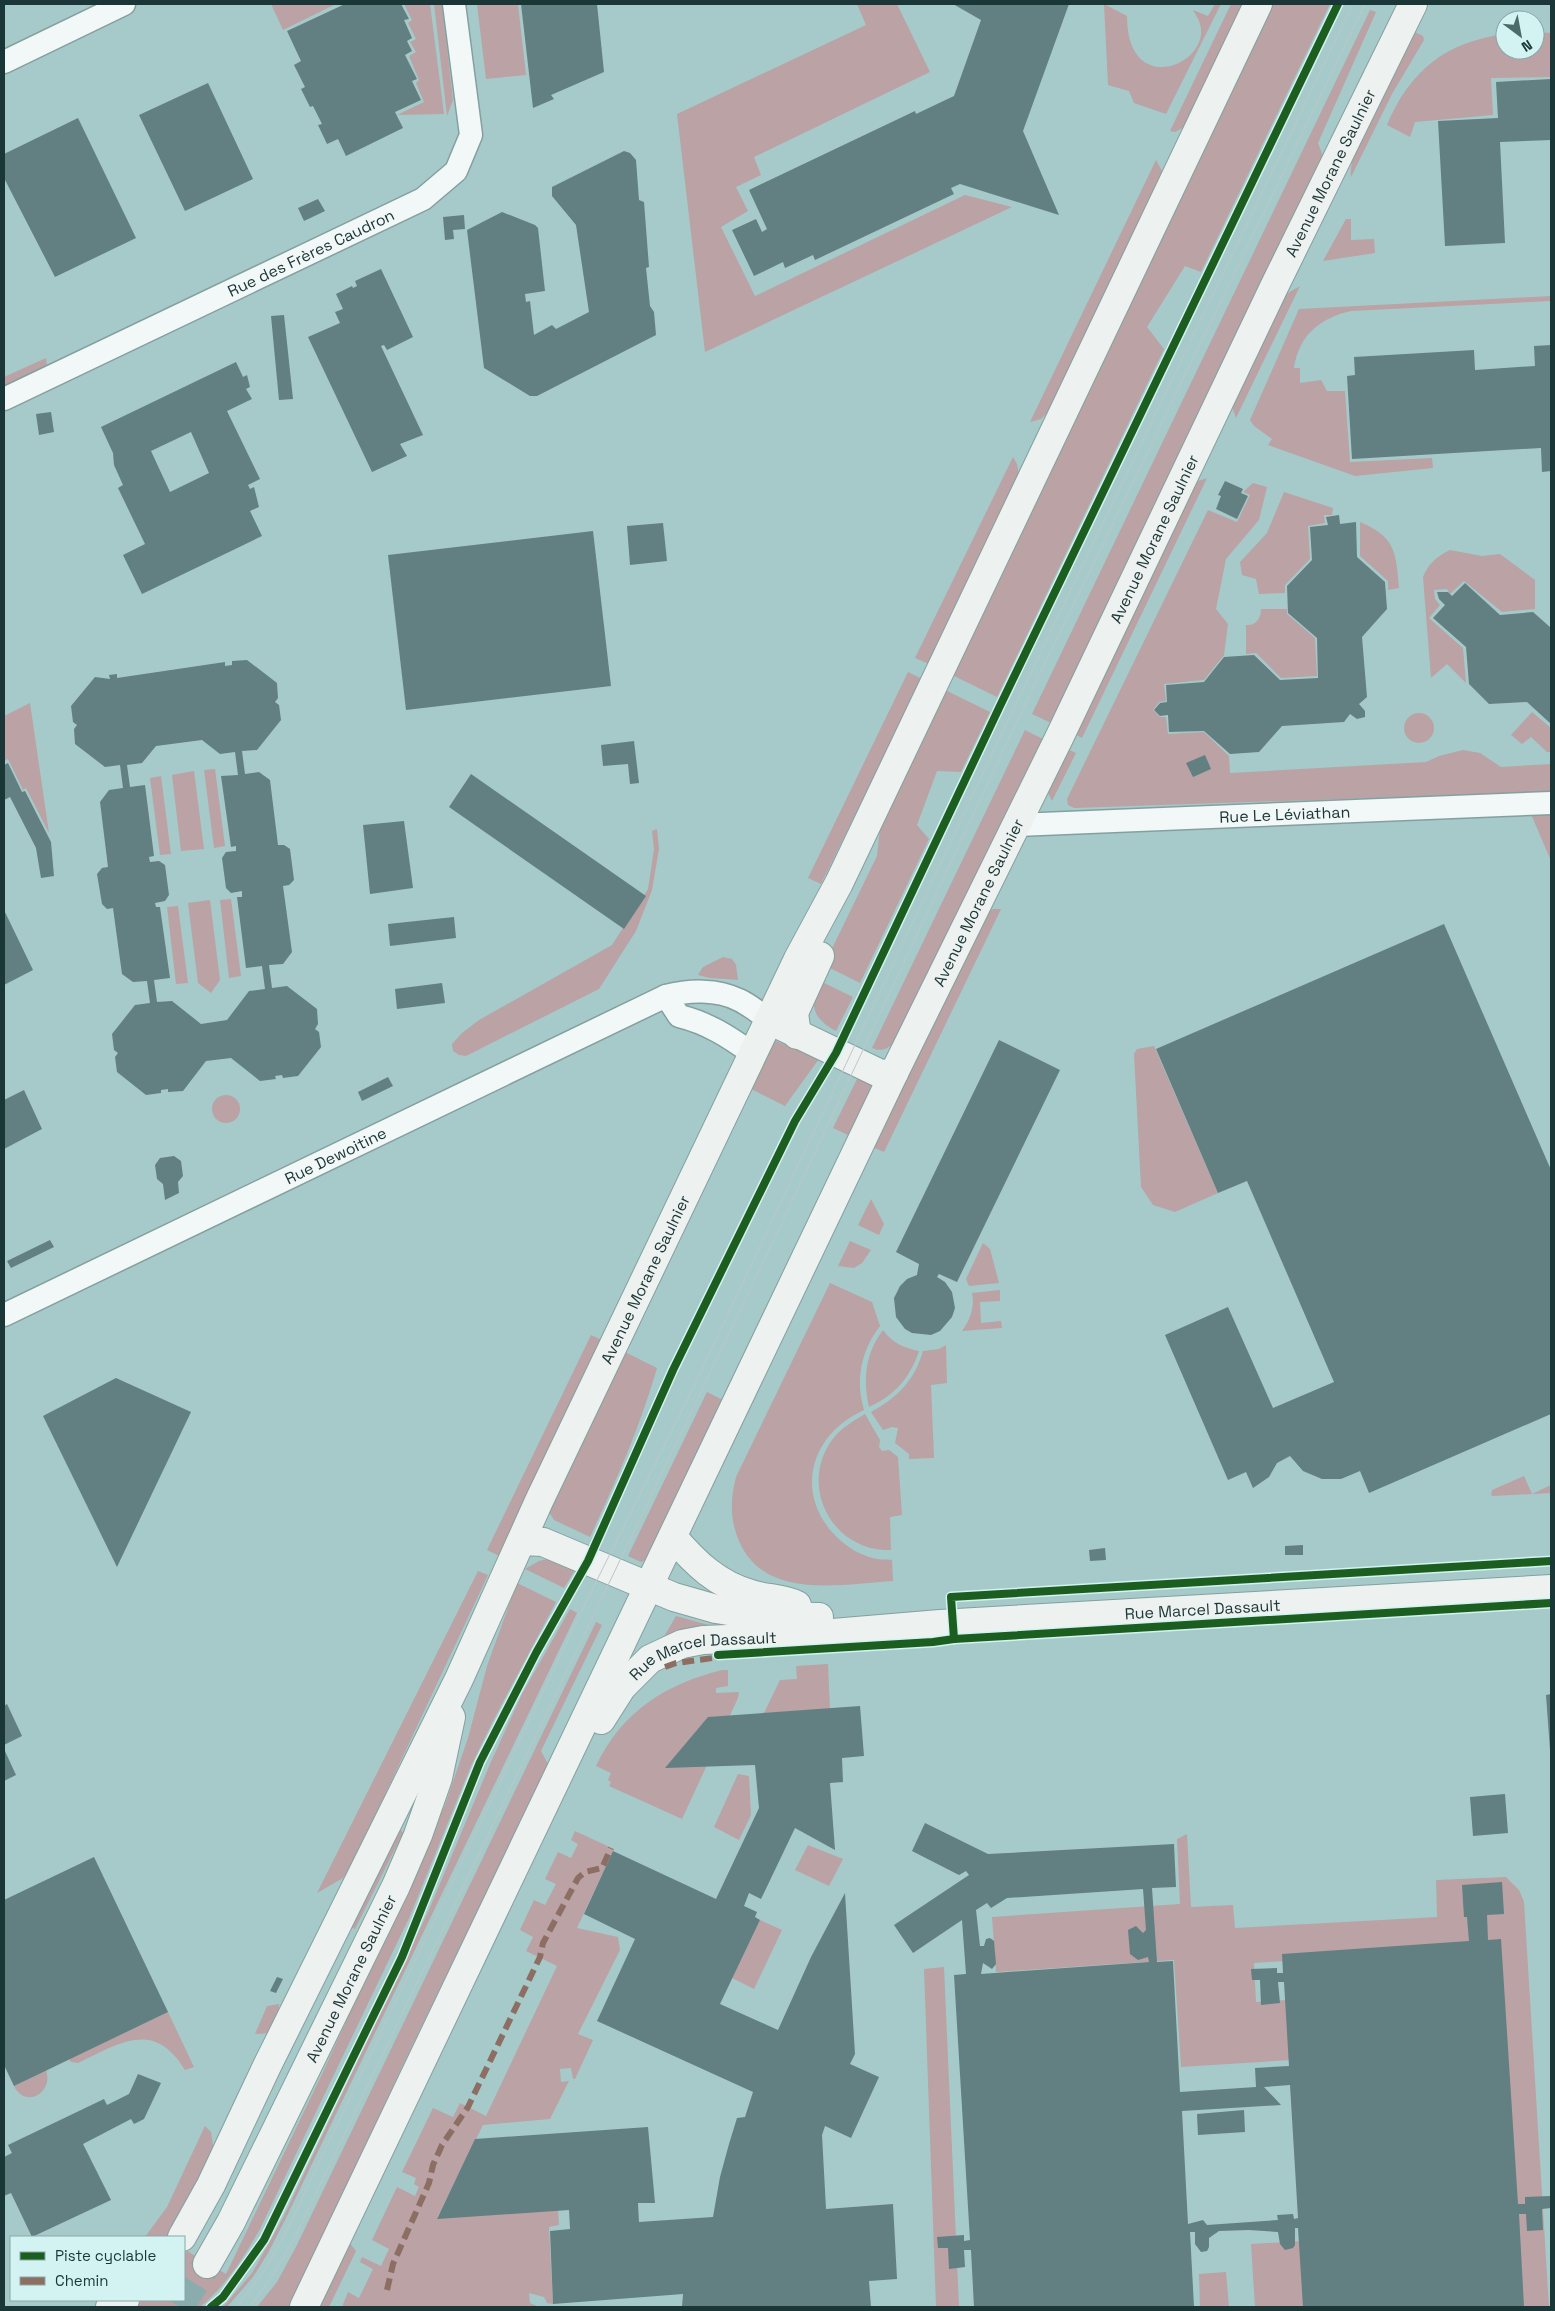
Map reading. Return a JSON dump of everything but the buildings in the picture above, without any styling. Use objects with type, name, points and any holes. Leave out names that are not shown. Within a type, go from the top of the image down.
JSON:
[{"type":"main road","name":"Avenue Morane Saulnier","points":[[183,2236],[211,2185],[459,1679],[522,1541],[798,959],[839,883],[1258,4]]},
{"type":"main road","name":"Avenue Morane Saulnier","points":[[304,2307],[894,1073],[1017,825],[1274,287],[1413,4]]},
{"type":"main road","points":[[797,1035],[794,1014],[843,908],[839,883]]},
{"type":"main road","points":[[769,1020],[880,1074],[894,1073]]},
{"type":"main road","name":"Rue Marcel Dassault","points":[[673,1537],[696,1564],[722,1582],[751,1594],[792,1602],[819,1616],[854,1630]]},
{"type":"main road","points":[[522,1541],[543,1542],[650,1586]]},
{"type":"main road","points":[[565,1759],[558,1733],[629,1590],[624,1575]]},
{"type":"main road","name":"Rue Marcel Dassault","points":[[650,1586],[674,1597],[716,1610],[759,1616],[819,1616]]},
{"type":"main road","name":"Rue Marcel Dassault","points":[[579,1731],[600,1721],[622,1688],[650,1659],[682,1644],[703,1640],[797,1636],[854,1630],[1551,1589]]},
{"type":"main road","name":"Avenue Morane Saulnier","points":[[207,2264],[231,2222],[400,1877],[418,1835],[438,1778],[459,1679]]},
{"type":"main road","points":[[110,2307],[124,2301]]},
{"type":"street","points":[[4,62],[124,4]]},
{"type":"street","name":"Rue des Frères Caudron","points":[[4,399],[424,199],[456,171],[471,135],[454,4]]},
{"type":"street","name":"Rue Le Léviathan","points":[[1017,825],[1551,803]]},
{"type":"street","name":"Rue Dewoitine","points":[[4,1315],[666,996],[680,993],[711,992],[739,1000],[769,1020]]},
{"type":"street","points":[[666,996],[679,1016],[697,1020],[723,1032],[753,1054]]},
{"type":"shaded area","points":[[271,4],[336,4],[283,30]]},
{"type":"shaded area","points":[[404,4],[430,4],[444,114],[397,115],[424,102],[416,83],[419,80],[409,56],[416,52],[410,42],[416,39],[408,23],[412,20]]},
{"type":"shaded area","points":[[434,4],[442,4],[453,100],[447,116]]},
{"type":"shaded area","points":[[477,4],[518,4],[526,75],[486,79]]},
{"type":"shaded area","points":[[857,4],[897,4],[930,72],[754,157],[761,175],[736,187],[748,211],[721,227],[755,296],[965,195],[1012,207],[705,352],[677,114],[866,25]]},
{"type":"shaded area","points":[[1104,4],[1127,16],[1131,42],[1140,58],[1153,66],[1168,66],[1182,61],[1194,51],[1200,39],[1200,24],[1193,10],[1208,16],[1215,4],[1221,4],[1166,114],[1134,103],[1129,91],[1108,85]]},
{"type":"shaded area","points":[[1231,4],[1246,4],[1186,126],[1175,132],[1170,131]]},
{"type":"shaded area","points":[[1273,4],[1330,4],[1201,272],[1185,266],[1147,327],[1164,349],[997,697],[950,674]]},
{"type":"shaded area","points":[[1370,10],[1376,12],[1318,143],[1324,159],[1051,723],[1032,714]]},
{"type":"shaded area","points":[[1415,32],[1423,36],[1424,40],[1392,94],[1351,177],[1352,163],[1365,125]]},
{"type":"shaded area","points":[[1545,33],[1551,33],[1551,77],[1491,78],[1493,115],[1415,122],[1410,137],[1387,125],[1407,89],[1432,62],[1465,44],[1495,36],[1495,60],[1545,60]]},
{"type":"shaded area","points":[[1156,160],[1162,171],[1162,177],[1052,408],[1041,419],[1030,422]]},
{"type":"shaded area","points":[[1346,219],[1351,219],[1351,240],[1374,239],[1375,253],[1323,261]]},
{"type":"shaded area","points":[[1300,286],[1236,418],[1232,407],[1283,296]]},
{"type":"shaded area","points":[[1551,296],[1551,301],[1351,311],[1321,323],[1306,337],[1297,356],[1294,368],[1300,368],[1300,383],[1321,380],[1327,391],[1345,391],[1350,462],[1432,458],[1433,468],[1355,476],[1268,445],[1272,439],[1254,426],[1250,420],[1299,309]]},
{"type":"shaded area","points":[[46,358],[47,366],[4,386],[4,377]]},
{"type":"shaded area","points":[[1013,457],[1019,474],[929,664],[915,658]]},
{"type":"shaded area","points":[[1207,478],[1082,738],[1075,734],[1193,487],[1198,481]]},
{"type":"shaded area","points":[[1253,483],[1267,487],[1259,520],[1226,559],[1216,609],[1228,624],[1224,655],[1204,680],[1164,684],[1166,701],[1159,702],[1153,710],[1160,717],[1166,717],[1168,734],[1204,732],[1229,756],[1230,773],[1426,762],[1439,756],[1463,750],[1480,753],[1501,767],[1551,764],[1551,792],[1074,808],[1068,805],[1067,799],[1208,510],[1237,522],[1250,495],[1243,492]]},
{"type":"shaded area","points":[[1284,492],[1333,508],[1332,515],[1324,515],[1325,523],[1308,526],[1310,559],[1285,585],[1285,593],[1259,594],[1256,579],[1242,575],[1240,562],[1267,533]]},
{"type":"shaded area","points":[[1360,522],[1381,534],[1392,548],[1397,565],[1399,588],[1388,590],[1388,581],[1360,556]]},
{"type":"shaded area","points":[[1450,550],[1482,556],[1500,554],[1535,580],[1535,609],[1502,612],[1464,581],[1450,594],[1447,589],[1434,590],[1435,599],[1440,605],[1429,618],[1463,648],[1466,683],[1447,664],[1431,678],[1423,577],[1434,561]]},
{"type":"shaded area","points":[[1261,609],[1287,609],[1287,614],[1315,638],[1317,676],[1281,678],[1256,653],[1246,654],[1246,625],[1257,621]]},
{"type":"shaded area","points":[[908,672],[922,679],[821,884],[808,878]]},
{"type":"shaded area","points":[[943,689],[990,712],[961,772],[937,771],[917,825],[929,839],[860,983],[824,965],[877,856],[881,820]]},
{"type":"shaded area","points":[[30,703],[49,833],[26,788],[23,790],[8,759],[4,761],[4,716]]},
{"type":"shaded area","points":[[1532,712],[1551,728],[1551,752],[1547,752],[1531,737],[1522,744],[1511,735]]},
{"type":"shaded area","points":[[1419,713],[1430,717],[1434,728],[1430,739],[1419,743],[1408,739],[1404,728],[1408,717]]},
{"type":"shaded area","points":[[1025,730],[1043,739],[894,1044],[878,1050],[872,1048]]},
{"type":"shaded area","points":[[1067,749],[1076,753],[1052,801],[1047,791]]},
{"type":"shaded area","points":[[215,769],[225,846],[214,848],[204,770]]},
{"type":"shaded area","points":[[194,771],[204,849],[181,851],[172,775]]},
{"type":"shaded area","points":[[161,776],[171,854],[160,855],[150,778]]},
{"type":"shaded area","points":[[1551,806],[1551,861],[1528,807]]},
{"type":"shaded area","points":[[657,829],[659,849],[652,890],[636,931],[599,989],[466,1056],[459,1055],[453,1051],[452,1044],[462,1033],[479,1020],[612,945],[648,889],[654,849],[652,831]]},
{"type":"shaded area","points":[[231,899],[241,976],[229,978],[220,900]]},
{"type":"shaded area","points":[[210,900],[220,980],[211,993],[198,983],[188,903]]},
{"type":"shaded area","points":[[178,906],[188,983],[176,984],[167,907]]},
{"type":"shaded area","points":[[993,909],[1001,909],[884,1152],[872,1147],[988,912]]},
{"type":"shaded area","points":[[723,957],[732,959],[736,965],[738,980],[698,975],[703,967]]},
{"type":"shaded area","points":[[816,979],[853,997],[836,1031],[821,1021],[815,1010]]},
{"type":"shaded area","points":[[776,1041],[819,1059],[785,1106],[751,1089],[773,1043]]},
{"type":"shaded area","points":[[1154,1046],[1218,1193],[1175,1212],[1153,1205],[1141,1187],[1134,1054],[1137,1049]]},
{"type":"shaded area","points":[[858,1077],[872,1084],[873,1088],[850,1136],[833,1128]]},
{"type":"shaded area","points":[[226,1095],[236,1099],[240,1109],[236,1119],[226,1123],[216,1119],[212,1109],[216,1099]]},
{"type":"shaded area","points":[[871,1199],[884,1224],[879,1235],[858,1225]]},
{"type":"shaded area","points":[[850,1241],[871,1250],[862,1263],[854,1268],[838,1266]]},
{"type":"shaded area","points":[[983,1243],[990,1249],[999,1283],[969,1286],[966,1279]]},
{"type":"shaded area","points":[[830,1283],[872,1302],[880,1326],[868,1345],[861,1366],[860,1388],[864,1410],[845,1421],[830,1435],[819,1451],[813,1469],[812,1487],[816,1505],[825,1523],[840,1540],[859,1553],[877,1559],[892,1560],[893,1581],[806,1585],[785,1581],[767,1573],[751,1560],[739,1541],[734,1525],[732,1501],[736,1477]]},
{"type":"shaded area","points":[[1000,1290],[1000,1301],[980,1302],[981,1323],[1001,1321],[1002,1328],[962,1331],[971,1313],[972,1293]]},
{"type":"shaded area","points":[[883,1330],[899,1344],[919,1351],[911,1370],[900,1385],[878,1403],[869,1407],[866,1387],[867,1367],[872,1348]]},
{"type":"shaded area","points":[[591,1335],[604,1341],[499,1556],[487,1550]]},
{"type":"shaded area","points":[[946,1345],[947,1383],[931,1385],[934,1458],[909,1459],[909,1454],[895,1443],[898,1428],[892,1427],[883,1430],[871,1412],[889,1401],[904,1387],[915,1371],[923,1351],[939,1349]]},
{"type":"shaded area","points":[[625,1352],[657,1368],[627,1454],[590,1537],[554,1520],[549,1512]]},
{"type":"shaded area","points":[[707,1392],[723,1400],[646,1560],[641,1562],[628,1556]]},
{"type":"shaded area","points":[[865,1414],[880,1440],[879,1447],[882,1451],[889,1450],[898,1457],[902,1515],[890,1517],[891,1550],[870,1548],[853,1540],[838,1528],[827,1513],[820,1496],[819,1477],[822,1458],[832,1440],[843,1428]]},
{"type":"shaded area","points":[[1524,1476],[1532,1494],[1491,1495],[1492,1490]]},
{"type":"shaded area","points":[[1551,1485],[1551,1493],[1532,1494]]},
{"type":"shaded area","points":[[552,1558],[577,1567],[564,1588],[525,1569],[539,1561]]},
{"type":"shaded area","points":[[478,1571],[488,1575],[351,1867],[343,1878],[317,1893]]},
{"type":"shaded area","points":[[517,1583],[556,1602],[471,1766],[410,1916],[260,2229],[241,2261],[218,2290],[200,2307],[134,2307],[142,2301],[185,2301],[185,2254],[187,2251],[226,2274],[323,2072],[445,1805],[468,1738],[487,1666]]},
{"type":"shaded area","points":[[570,1609],[577,1613],[285,2220],[253,2277],[227,2307],[223,2307],[252,2273],[283,2218],[429,1910],[490,1764],[522,1694]]},
{"type":"shaded area","points":[[676,1616],[709,1625],[710,1627],[662,1640]]},
{"type":"shaded area","points":[[596,1622],[602,1625],[541,1751],[548,1764],[400,2071],[291,2307],[257,2307],[277,2282],[297,2245]]},
{"type":"shaded area","points":[[828,1664],[830,1709],[764,1713],[780,1680],[797,1679],[796,1666]]},
{"type":"shaded area","points":[[722,1670],[728,1670],[728,1686],[716,1688],[716,1693],[739,1692],[738,1698],[682,1819],[609,1786],[611,1782],[608,1780],[611,1773],[596,1766],[619,1730],[633,1715],[664,1692],[682,1683]]},
{"type":"shaded area","points":[[738,1774],[749,1776],[751,1815],[739,1840],[714,1827]]},
{"type":"shaded area","points":[[399,1828],[403,1833],[355,1929],[349,1926]]},
{"type":"shaded area","points":[[575,1831],[614,1849],[577,1928],[618,1937],[620,1950],[578,2034],[593,2040],[575,2079],[573,2079],[571,2068],[560,2069],[561,2082],[569,2081],[550,2119],[483,2125],[437,2218],[558,2210],[559,2225],[549,2227],[553,2304],[547,2303],[544,2297],[529,2293],[530,2303],[539,2307],[342,2307],[348,2292],[359,2298],[373,2269],[360,2262],[362,2257],[381,2266],[389,2249],[372,2240],[397,2187],[415,2196],[419,2187],[414,2184],[416,2178],[402,2172],[433,2108],[453,2117],[460,2103],[486,2116],[557,1966],[526,1951],[533,1937],[520,1930],[534,1900],[545,1905],[556,1884],[545,1879],[558,1852],[571,1858],[578,1844],[571,1840]]},
{"type":"shaded area","points":[[1187,1834],[1191,1907],[1233,1905],[1235,1928],[1437,1917],[1436,1880],[1506,1877],[1519,1890],[1524,1902],[1549,2307],[1519,2307],[1496,1946],[1254,1963],[1256,2002],[1287,2000],[1291,2060],[1181,2067],[1174,1960],[996,1972],[992,1917],[1180,1904],[1177,1839]]},
{"type":"shaded area","points":[[808,1845],[843,1859],[829,1886],[795,1870]]},
{"type":"shaded area","points":[[760,1920],[782,1930],[754,1989],[732,1978]]},
{"type":"shaded area","points":[[944,1967],[959,2307],[936,2307],[924,1969]]},
{"type":"shaded area","points":[[279,2004],[278,2021],[272,2033],[255,2034],[267,2006]]},
{"type":"shaded area","points":[[168,2012],[194,2067],[185,2070],[173,2054],[161,2045],[149,2040],[122,2043],[78,2063],[71,2062],[69,2059]]},
{"type":"shaded area","points":[[46,2070],[46,2085],[37,2095],[25,2096],[19,2093],[14,2086]]},
{"type":"shaded area","points":[[205,2126],[211,2132],[214,2152],[174,2229],[169,2236],[146,2236],[167,2207]]},
{"type":"shaded area","points":[[1302,2241],[1306,2307],[1255,2307],[1251,2244]]},
{"type":"shaded area","points":[[349,2242],[356,2251],[329,2307],[318,2307]]},
{"type":"shaded area","points":[[1226,2272],[1229,2307],[1200,2307],[1199,2274]]},
{"type":"tunnel","points":[[185,2299],[207,2264]]},
{"type":"tunnel","points":[[180,2307],[184,2301]]},
{"type":"tram line","points":[[237,2307],[264,2271],[287,2230],[582,1610],[696,1382],[1011,714],[1353,4]]},
{"type":"tram line","points":[[250,2307],[272,2276],[296,2235],[781,1225],[1019,717],[1365,4]]},
{"type":"marked path","points":[[665,1667],[676,1663],[713,1658],[718,1655]]},
{"type":"marked path","points":[[387,2290],[393,2264],[429,2183],[433,2165],[442,2145],[468,2107],[540,1957],[543,1943],[578,1878],[585,1872],[602,1868],[611,1848]]},
{"type":"cycle path","points":[[211,2307],[223,2297],[264,2240],[402,1957],[480,1762],[536,1653],[588,1561],[673,1370],[795,1121],[836,1053],[999,708],[1338,4]]},
{"type":"cycle path","points":[[954,1639],[951,1597],[1551,1561]]},
{"type":"cycle path","points":[[718,1655],[1551,1603]]}]
